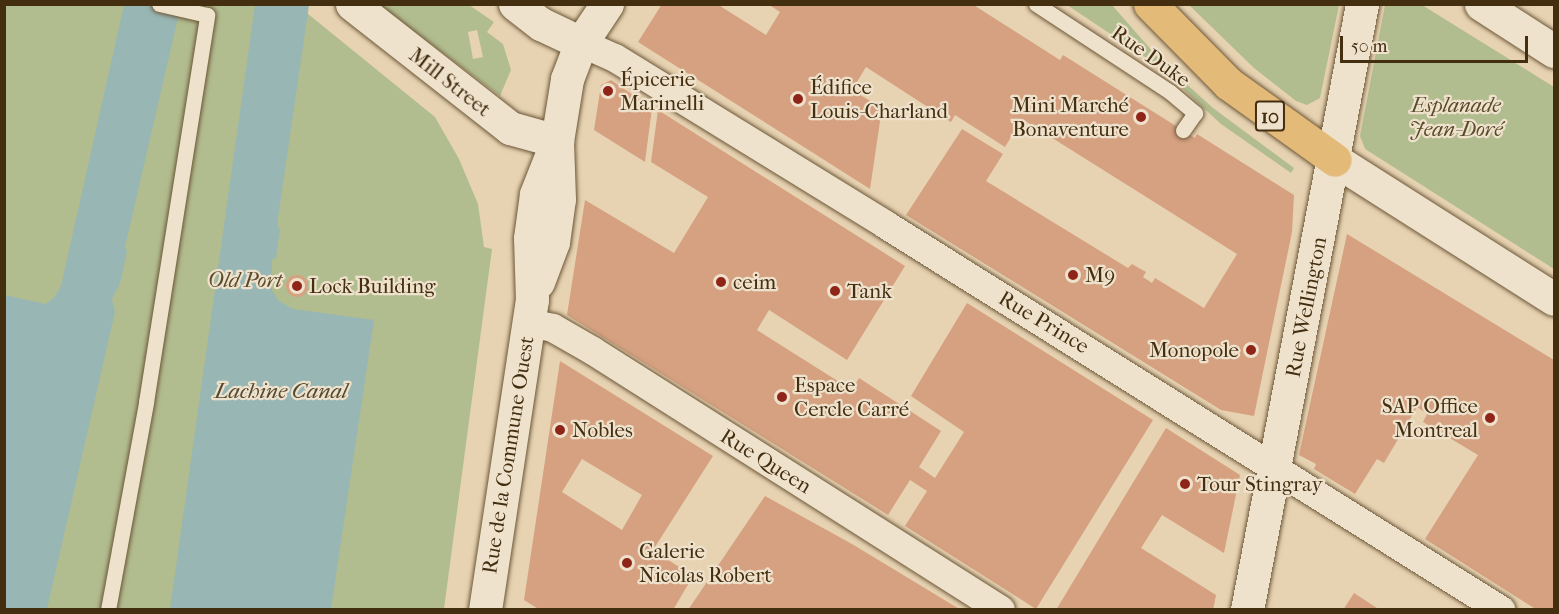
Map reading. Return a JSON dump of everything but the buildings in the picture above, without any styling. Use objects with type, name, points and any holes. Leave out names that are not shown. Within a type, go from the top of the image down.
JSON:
[{"type":"highway","name":"10","points":[[1150,4],[1229,84],[1335,160]]},
{"type":"street","name":"Mill Street","points":[[352,4],[510,128],[557,141]]},
{"type":"street","name":"Rue de la Commune Ouest","points":[[485,609],[530,312],[530,238],[536,194],[557,141],[567,79],[581,43],[607,4]]},
{"type":"street","name":"Rue Wellington","points":[[1247,609],[1335,160],[1362,4]]},
{"type":"street","points":[[1481,4],[1554,51]]},
{"type":"street","points":[[519,6],[541,24],[581,43]]},
{"type":"street","name":"Rue Prince","points":[[581,43],[615,58],[1501,609]]},
{"type":"street","points":[[1335,160],[1554,299]]},
{"type":"street","name":"Rue Queen","points":[[530,312],[1001,609]]},
{"type":"lane","points":[[108,609],[201,63],[207,15],[159,4]]},
{"type":"lane","name":"Rue Duke","points":[[1036,4],[1170,92],[1195,113],[1183,130]]},
{"type":"green space","name":"Old Port","points":[[4,5],[297,5],[435,117],[459,159],[478,204],[484,247],[492,249],[444,609],[5,609]]},
{"type":"green space","points":[[379,5],[469,5],[494,22],[487,32],[503,44],[511,70],[500,96]],"holes":[[[477,30],[483,57],[473,59],[468,32]]]},
{"type":"green space","points":[[1067,5],[1112,5],[1161,61],[1213,108],[1294,168],[1291,173],[1221,124],[1157,65]]},
{"type":"green space","points":[[1189,5],[1339,5],[1320,98],[1307,105],[1296,101],[1254,68]]},
{"type":"green space","name":"Esplanade Jean-Doré","points":[[1385,5],[1422,5],[1554,87],[1554,269],[1365,149],[1360,136]]},
{"type":"water","points":[[124,5],[181,5],[125,247],[127,252],[120,283],[112,299],[115,312],[47,609],[5,610],[5,295],[45,304],[54,298],[61,286]]},
{"type":"water","name":"Lachine Canal","points":[[255,5],[309,5],[277,225],[280,229],[276,258],[272,260],[272,291],[279,301],[293,309],[374,320],[331,609],[170,609]]},
{"type":"place","name":"Épicerie Marinelli","points":[[608,91]]},
{"type":"place","name":"Édifice Louis-Charland","points":[[798,99]]},
{"type":"place","name":"Mini Marché Bonaventure","points":[[1141,117]]},
{"type":"place","name":"M9","points":[[1073,275]]},
{"type":"place","name":"ceim","points":[[721,282]]},
{"type":"place","name":"Lock Building","points":[[297,286]]},
{"type":"place","name":"Tank","points":[[835,291]]},
{"type":"place","name":"Monopole","points":[[1251,350]]},
{"type":"place","name":"Espace Cercle Carré","points":[[782,397]]},
{"type":"place","name":"SAP Office Montreal","points":[[1490,418]]},
{"type":"place","name":"Nobles","points":[[560,430]]},
{"type":"place","name":"Tour Stingray","points":[[1185,484]]},
{"type":"place","name":"Galerie Nicolas Robert","points":[[627,563]]}]
